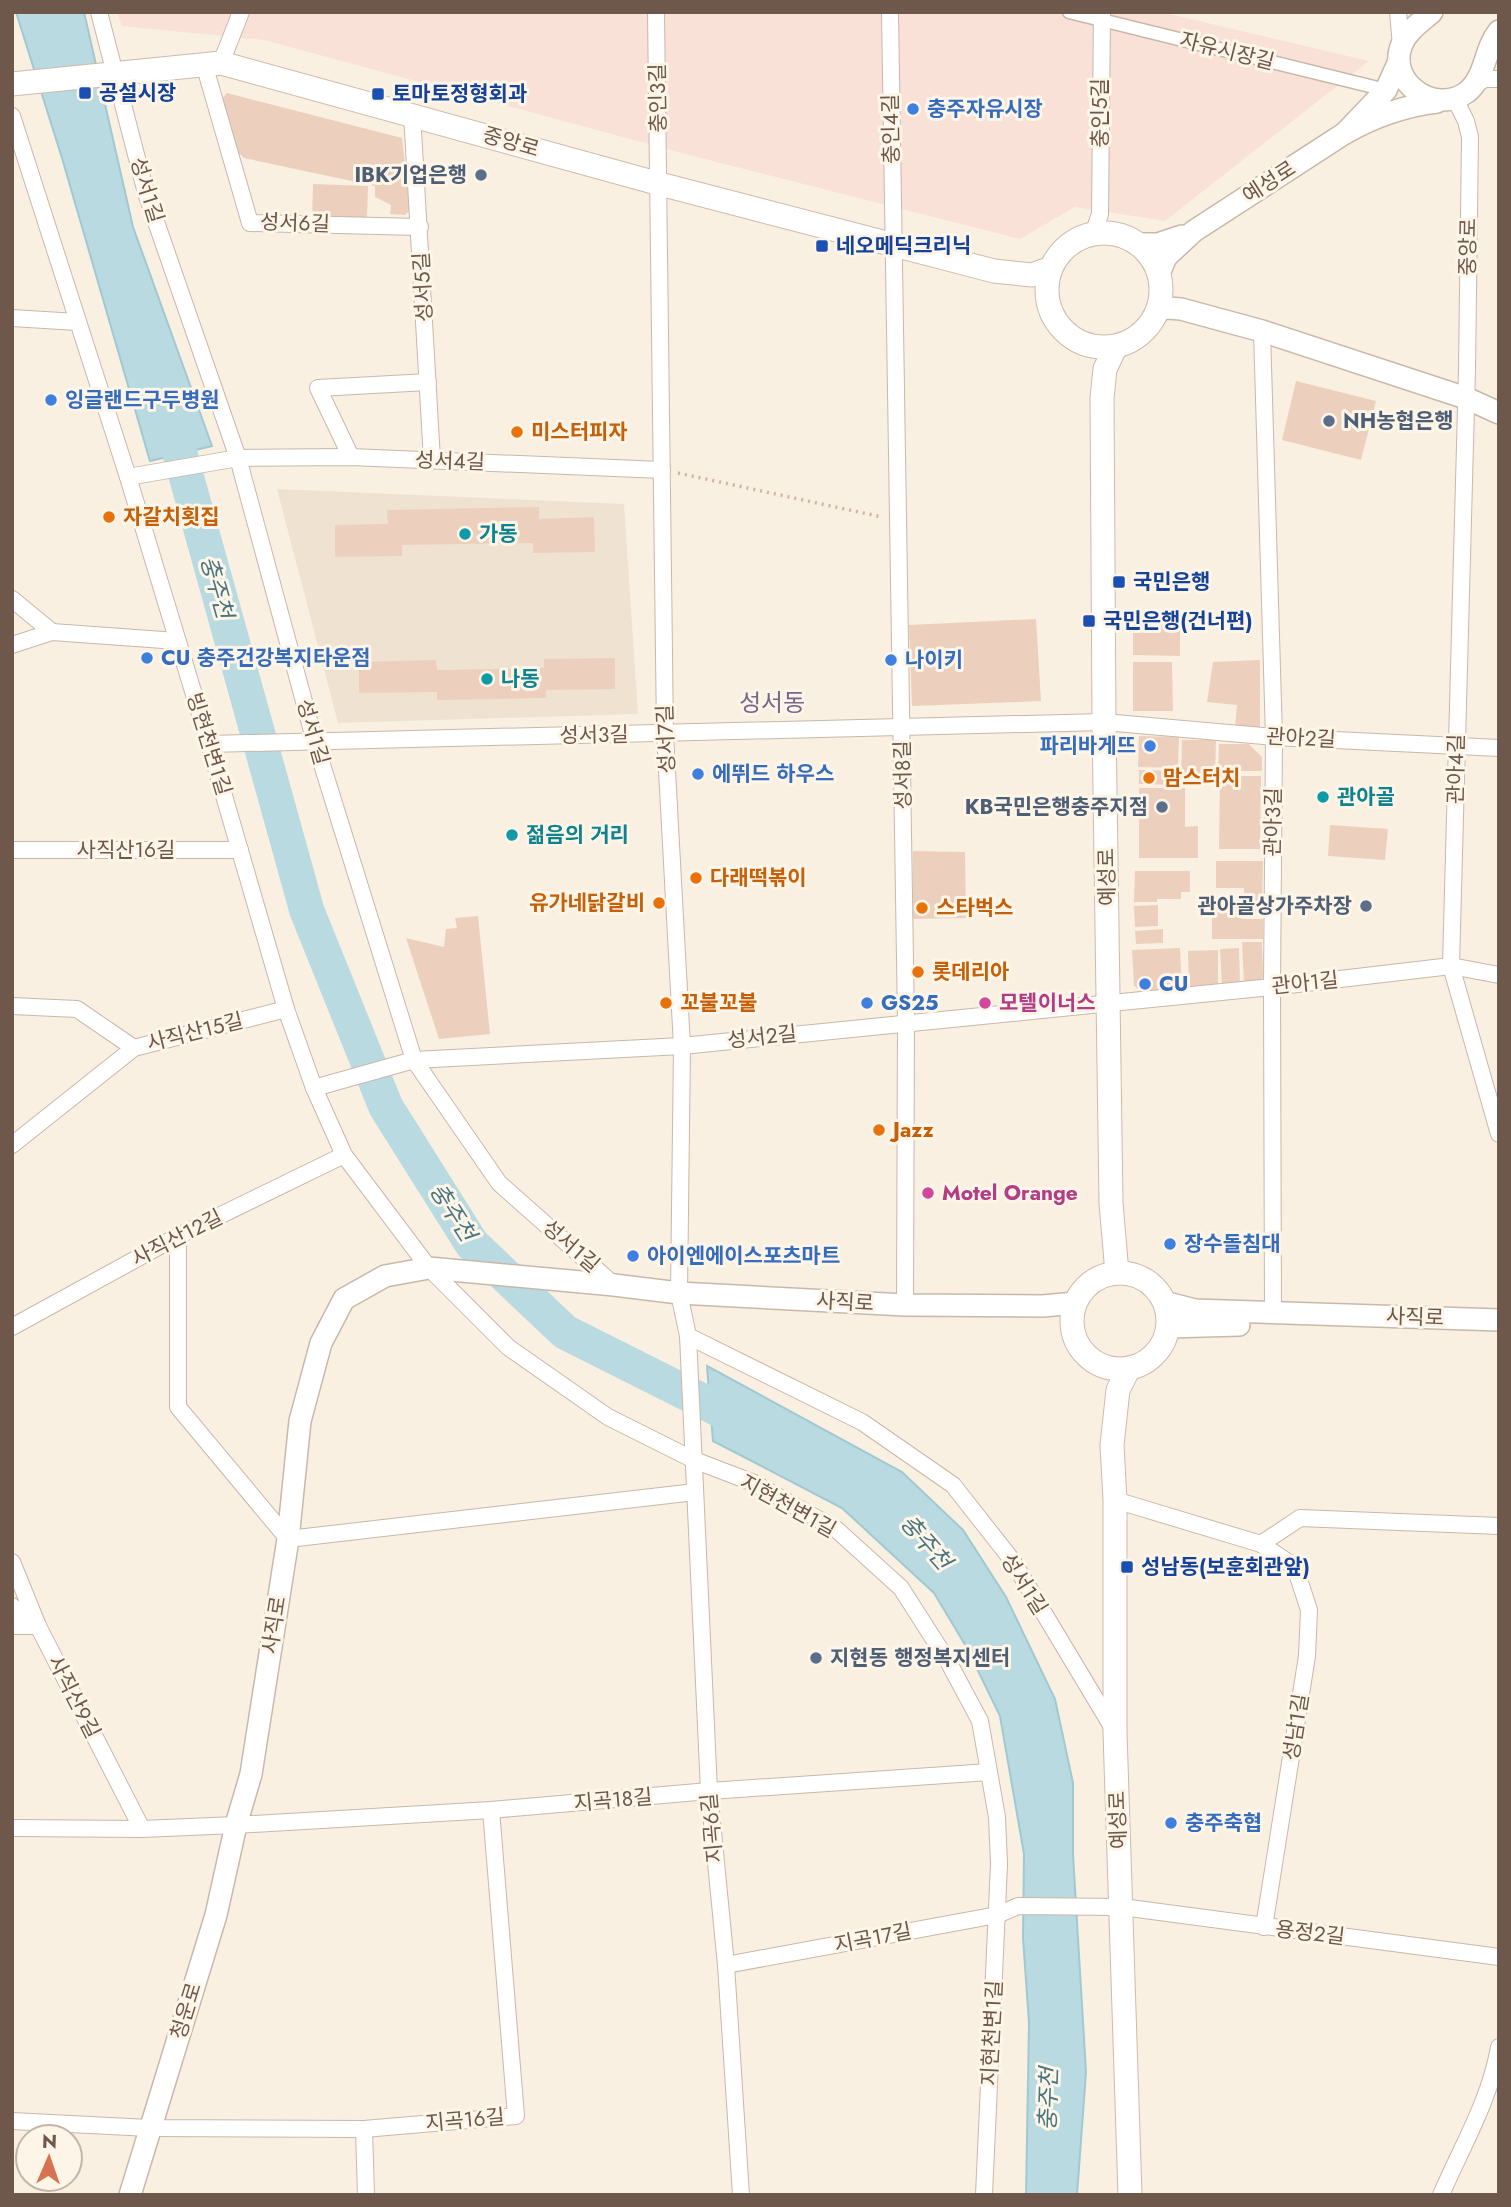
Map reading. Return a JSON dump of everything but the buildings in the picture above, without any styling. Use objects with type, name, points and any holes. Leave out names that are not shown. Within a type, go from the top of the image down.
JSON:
[{"type":"main road","name":"중앙로","points":[[16,84],[212,64],[412,114],[660,184],[1004,273],[1032,275],[1051,268]]},
{"type":"main road","points":[[1101,227],[1139,244],[1151,257],[1165,297],[1141,333],[1116,346],[1100,347],[1085,344],[1062,328],[1049,304],[1047,286],[1051,268],[1068,246],[1101,227]]},
{"type":"main road","name":"중앙로","points":[[1004,273],[1030,287],[1049,304]]},
{"type":"main road","name":"예성로","points":[[1085,344],[1096,361],[1102,398]]},
{"type":"main road","name":"예성로","points":[[1116,346],[1105,369],[1102,398],[1111,1203],[1116,1273]]},
{"type":"main road","points":[[1116,1273],[1131,1274],[1145,1280],[1156,1289],[1164,1302],[1168,1327],[1159,1349],[1140,1364],[1129,1368],[1117,1368],[1094,1361],[1085,1353],[1073,1329],[1075,1303],[1082,1291],[1104,1276],[1116,1273]]},
{"type":"main road","points":[[1094,1361],[1112,1445]]},
{"type":"main road","points":[[1112,1445],[1118,1390],[1129,1368]]},
{"type":"main road","name":"예성로","points":[[1112,1445],[1115,1500],[1115,1732],[1130,2195]]},
{"type":"street","name":"성서1길","points":[[99,12],[109,74],[146,193],[238,458],[316,742],[414,1060],[499,1183],[614,1284]]},
{"type":"street","points":[[212,64],[240,12]]},
{"type":"street","name":"충인3길","points":[[656,12],[660,184]]},
{"type":"street","name":"충인4길","points":[[890,12],[892,245]]},
{"type":"street","name":"자유시장길","points":[[1069,12],[1102,16],[1386,90]]},
{"type":"street","points":[[1398,12],[1402,75],[1420,95],[1449,100],[1466,93],[1480,75],[1493,39]]},
{"type":"street","name":"예성로","points":[[1345,133],[1386,90],[1408,34],[1431,12]]},
{"type":"street","name":"충인5길","points":[[1101,227],[1102,16]]},
{"type":"street","name":"성서6길","points":[[212,64],[250,223],[419,227]]},
{"type":"street","points":[[1474,85],[1485,79],[1499,79]]},
{"type":"street","name":"예성로","points":[[1165,297],[1166,257],[1194,231],[1345,133],[1375,117],[1397,109],[1449,100]]},
{"type":"street","name":"중앙로","points":[[1449,100],[1466,121],[1470,137],[1466,398]]},
{"type":"street","name":"성서5길","points":[[412,114],[432,460]]},
{"type":"street","name":"빙현천변1길","points":[[12,116],[128,477],[286,1009],[314,1088],[344,1155],[429,1268]]},
{"type":"street","name":"성서7길","points":[[660,184],[665,734],[682,1046],[679,1293],[688,1336]]},
{"type":"street","name":"예성로","points":[[1139,244],[1166,242],[1194,231]]},
{"type":"street","name":"성서8길","points":[[892,245],[906,1022],[905,1305]]},
{"type":"street","points":[[1165,297],[1466,398],[1499,413]]},
{"type":"street","points":[[12,318],[77,322]]},
{"type":"street","name":"관아3길","points":[[1262,331],[1274,737],[1273,1312]]},
{"type":"street","points":[[351,457],[318,388],[428,382]]},
{"type":"street","name":"관아4길","points":[[1466,398],[1451,966],[1499,1134]]},
{"type":"street","name":"성서4길","points":[[128,477],[238,458],[351,457],[662,470]]},
{"type":"street","points":[[12,598],[52,632]]},
{"type":"street","points":[[12,645],[52,632],[177,641]]},
{"type":"street","name":"관아2길","points":[[1104,722],[1274,737],[1499,748]]},
{"type":"street","name":"성서3길","points":[[209,744],[1104,722]]},
{"type":"street","name":"사직산16길","points":[[12,850],[240,850]]},
{"type":"street","name":"관아1길","points":[[1110,1003],[1451,966],[1499,975]]},
{"type":"street","name":"성서2길","points":[[314,1088],[414,1060],[682,1046],[1110,1003]]},
{"type":"street","points":[[12,1006],[77,1009],[134,1048]]},
{"type":"street","name":"사직산15길","points":[[12,1145],[134,1048],[286,1009]]},
{"type":"street","name":"사직산12길","points":[[12,1327],[177,1236],[344,1155]]},
{"type":"street","points":[[177,1236],[178,1407],[288,1539],[695,1492]]},
{"type":"street","name":"사직로","points":[[236,1825],[251,1774],[288,1539],[300,1421],[321,1343],[344,1299],[385,1276],[429,1268],[614,1284],[679,1293],[905,1305],[1043,1306],[1075,1303]]},
{"type":"street","name":"지현천변1길","points":[[429,1268],[509,1347],[608,1417],[694,1460],[754,1483],[836,1529],[901,1588],[949,1663],[980,1721],[997,1817],[998,1914],[984,2195]]},
{"type":"street","name":"사직로","points":[[1164,1302],[1195,1310],[1499,1320]]},
{"type":"street","name":"사직로","points":[[1168,1327],[1274,1326],[1499,1334]]},
{"type":"street","name":"성서1길","points":[[688,1336],[862,1422],[953,1485],[1012,1560],[1115,1732]]},
{"type":"street","name":"지곡6길","points":[[688,1336],[709,1791],[726,1965],[741,2195]]},
{"type":"street","name":"성남1길","points":[[1115,1500],[1261,1544],[1294,1567],[1309,1609],[1307,1656],[1265,1927]]},
{"type":"street","points":[[1261,1544],[1300,1518],[1499,1526]]},
{"type":"street","name":"사직산9길","points":[[12,1562],[38,1626],[142,1829]]},
{"type":"street","points":[[12,1606],[38,1626]]},
{"type":"street","points":[[12,1626],[38,1626]]},
{"type":"street","name":"지곡18길","points":[[236,1825],[491,1810],[709,1791],[989,1772]]},
{"type":"street","name":"지곡16길","points":[[12,2121],[149,2129],[364,2129],[516,2116],[491,1810]]},
{"type":"street","points":[[12,1828],[142,1829],[236,1825]]},
{"type":"street","name":"청운로","points":[[130,2195],[216,1915],[236,1825]]},
{"type":"street","name":"용정2길","points":[[1018,1906],[1122,1907],[1499,1957]]},
{"type":"street","name":"지곡17길","points":[[726,1965],[998,1914],[1018,1906]]},
{"type":"street","points":[[1441,2195],[1479,2115],[1499,2047]]},
{"type":"street","points":[[364,2129],[366,2195]]},
{"type":"path","points":[[662,470],[898,521]]},
{"type":"shaded area","name":"충주자유시장","points":[[117,12],[1161,12],[1369,61],[1165,221],[1075,207],[1020,239],[693,156],[264,40],[122,26]]},
{"type":"shaded area","points":[[277,489],[624,504],[638,714],[338,723]]},
{"type":"water","points":[[16,12],[84,12],[133,227],[212,446],[150,461],[62,158]]},
{"type":"water","points":[[707,1366],[902,1472],[963,1530],[1006,1597],[1055,1699],[1073,1783],[1073,1855],[1086,2072],[1077,2195],[1026,2195],[1029,2023],[1023,1938],[1024,1854],[1000,1716],[967,1648],[934,1593],[842,1508],[713,1441]]},
{"type":"waterway","name":"충주천","points":[[167,407],[307,911],[386,1107],[472,1244],[565,1332],[754,1427]]},
{"type":"place","name":"공설시장","points":[[85,93]]},
{"type":"place","name":"토마토정형회과","points":[[378,94]]},
{"type":"place","name":"충주자유시장","points":[[913,109]]},
{"type":"place","name":"IBK기업은행","points":[[481,175]]},
{"type":"place","name":"네오메딕크리닉","points":[[822,246]]},
{"type":"place","name":"잉글랜드구두병원","points":[[51,400]]},
{"type":"place","name":"NH농협은행","points":[[1329,421]]},
{"type":"place","name":"미스터피자","points":[[517,432]]},
{"type":"place","name":"자갈치횟집","points":[[109,517]]},
{"type":"place","name":"가동","points":[[465,534]]},
{"type":"place","name":"국민은행","points":[[1119,582]]},
{"type":"place","name":"국민은행(건너편)","points":[[1089,621]]},
{"type":"place","name":"CU 충주건강복지타운점","points":[[147,658]]},
{"type":"place","name":"나이키","points":[[891,660]]},
{"type":"place","name":"나동","points":[[487,679]]},
{"type":"place","name":"파리바게뜨","points":[[1150,746]]},
{"type":"place","name":"에뛰드 하우스","points":[[698,774]]},
{"type":"place","name":"맘스터치","points":[[1149,778]]},
{"type":"place","name":"관아골","points":[[1323,797]]},
{"type":"place","name":"KB국민은행충주지점","points":[[1162,807]]},
{"type":"place","name":"젊음의 거리","points":[[512,835]]},
{"type":"place","name":"다래떡볶이","points":[[696,878]]},
{"type":"place","name":"유가네닭갈비","points":[[659,903]]},
{"type":"place","name":"관아골상가주차장","points":[[1366,906]]},
{"type":"place","name":"스타벅스","points":[[922,908]]},
{"type":"place","name":"롯데리아","points":[[918,972]]},
{"type":"place","name":"CU","points":[[1145,984]]},
{"type":"place","name":"꼬불꼬불","points":[[666,1003]]},
{"type":"place","name":"GS25","points":[[867,1003]]},
{"type":"place","name":"모텔이너스","points":[[985,1003]]},
{"type":"place","name":"Jazz","points":[[879,1130]]},
{"type":"place","name":"Motel Orange","points":[[928,1193]]},
{"type":"place","name":"장수돌침대","points":[[1170,1244]]},
{"type":"place","name":"아이엔에이스포츠마트","points":[[633,1256]]},
{"type":"place","name":"성남동(보훈회관앞)","points":[[1127,1567]]},
{"type":"place","name":"지현동 행정복지센터","points":[[816,1658]]},
{"type":"place","name":"충주축협","points":[[1171,1823]]},
{"type":"district","name":"성서동","points":[[772,702]]}]
